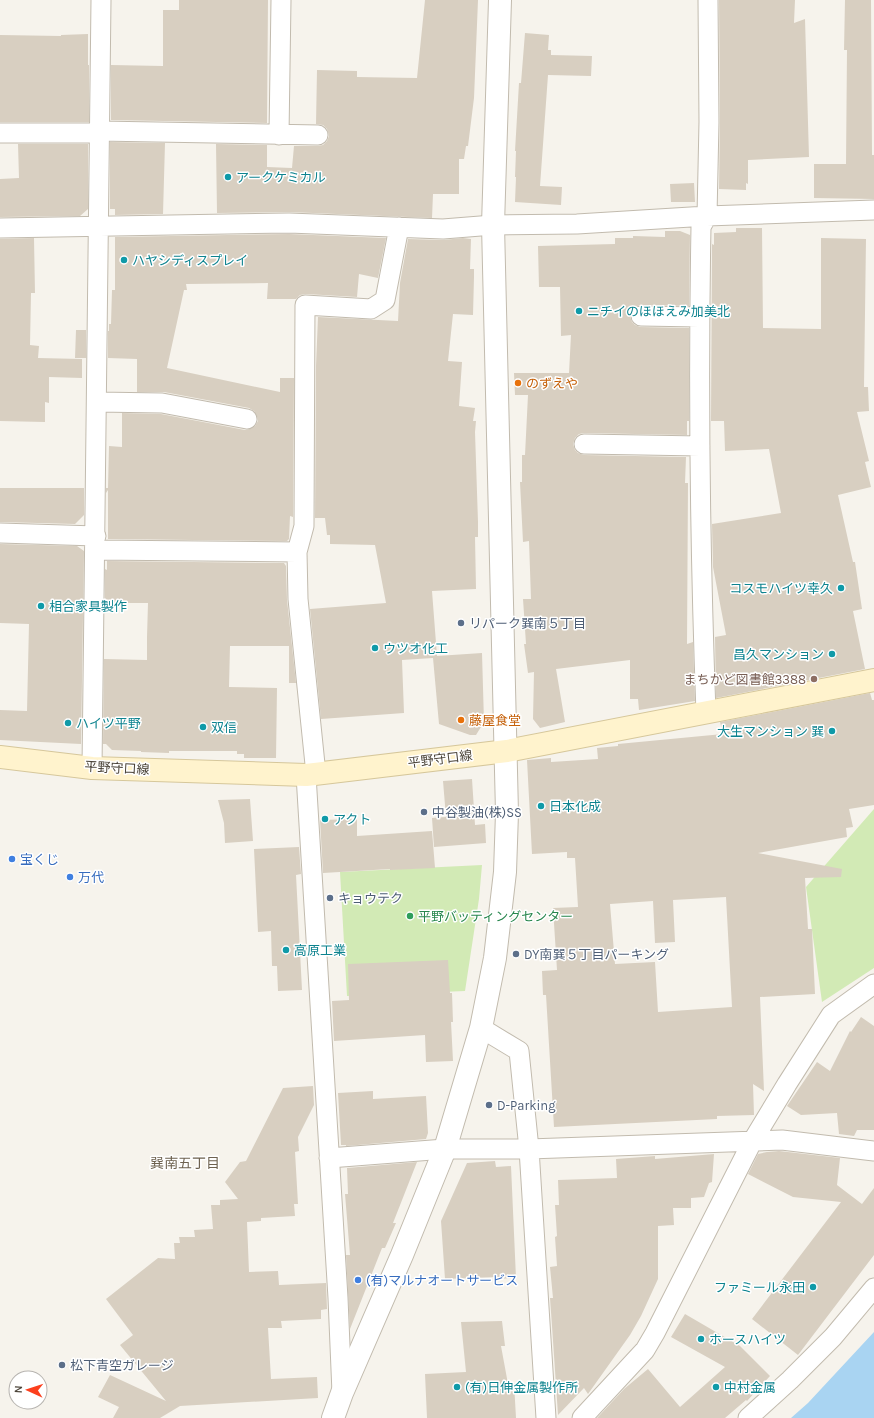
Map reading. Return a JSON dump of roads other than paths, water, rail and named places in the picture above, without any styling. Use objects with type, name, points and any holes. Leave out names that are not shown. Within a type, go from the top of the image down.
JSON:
[{"type":"main road","name":"平野守口線","points":[[0,757],[92,768],[311,774],[507,751],[874,680]]},
{"type":"street","points":[[92,768],[101,0]]},
{"type":"street","points":[[279,134],[281,0]]},
{"type":"street","points":[[333,1418],[342,1393],[446,1149],[481,1028],[495,958],[505,872],[507,813],[507,751],[493,225],[500,0]]},
{"type":"street","points":[[706,713],[700,446],[699,317],[701,227],[707,216],[709,122],[708,0]]},
{"type":"street","points":[[0,133],[99,132],[318,135]]},
{"type":"street","points":[[0,228],[289,223],[443,229],[493,225],[577,224],[707,216],[874,210]]},
{"type":"street","points":[[342,1393],[338,1298],[313,885],[311,774],[298,599],[297,552],[304,526],[305,305],[371,309],[385,300],[399,227]]},
{"type":"street","points":[[641,316],[699,317]]},
{"type":"street","points":[[97,402],[162,403],[247,419]]},
{"type":"street","points":[[584,444],[700,446]]},
{"type":"street","points":[[0,533],[95,543],[297,552]]},
{"type":"street","points":[[582,1418],[645,1350],[752,1142],[831,1015],[874,984]]},
{"type":"street","points":[[481,1028],[520,1051],[530,1149],[546,1418]]},
{"type":"street","points":[[329,1158],[446,1149],[530,1149],[782,1140],[874,1151]]},
{"type":"street","points":[[748,1418],[790,1380],[833,1337],[874,1288]]},
{"type":"water","points":[[874,1332],[874,1418],[791,1418],[808,1403]]},
{"type":"place","name":"アークケミカル","points":[[228,177]]},
{"type":"place","name":"ハヤシディスプレイ","points":[[124,260]]},
{"type":"place","name":"ニチイのほほえみ加美北","points":[[579,311]]},
{"type":"place","name":"のずえや","points":[[518,383]]},
{"type":"place","name":"コスモハイツ幸久","points":[[841,588]]},
{"type":"place","name":"相合家具製作","points":[[41,606]]},
{"type":"place","name":"リパーク巽南５丁目","points":[[461,623]]},
{"type":"place","name":"ウツオ化工","points":[[375,648]]},
{"type":"place","name":"昌久マンション","points":[[832,654]]},
{"type":"place","name":"まちかど図書館3388","points":[[814,679]]},
{"type":"place","name":"藤屋食堂","points":[[461,720]]},
{"type":"place","name":"ハイツ平野","points":[[68,723]]},
{"type":"place","name":"双信","points":[[203,727]]},
{"type":"place","name":"大生マンション 巽","points":[[832,731]]},
{"type":"place","name":"日本化成","points":[[541,806]]},
{"type":"place","name":"中谷製油(株)SS","points":[[424,812]]},
{"type":"place","name":"アクト","points":[[325,819]]},
{"type":"place","name":"宝くじ","points":[[12,859]]},
{"type":"place","name":"万代","points":[[70,877]]},
{"type":"place","name":"キョウテク","points":[[330,898]]},
{"type":"place","name":"平野バッティングセンター","points":[[410,916]]},
{"type":"place","name":"高原工業","points":[[286,950]]},
{"type":"place","name":"DY南巽５丁目パーキング","points":[[516,954]]},
{"type":"place","name":"D-Parking","points":[[489,1105]]},
{"type":"place","name":"(有)マルナオートサービス","points":[[358,1280]]},
{"type":"place","name":"ファミール永田","points":[[813,1287]]},
{"type":"place","name":"ホースハイツ","points":[[701,1339]]},
{"type":"place","name":"松下青空ガレージ","points":[[62,1365]]},
{"type":"place","name":"(有)日伸金属製作所","points":[[457,1387]]},
{"type":"place","name":"中村金属","points":[[716,1387]]},
{"type":"district","name":"巽南五丁目","points":[[185,1163]]}]
